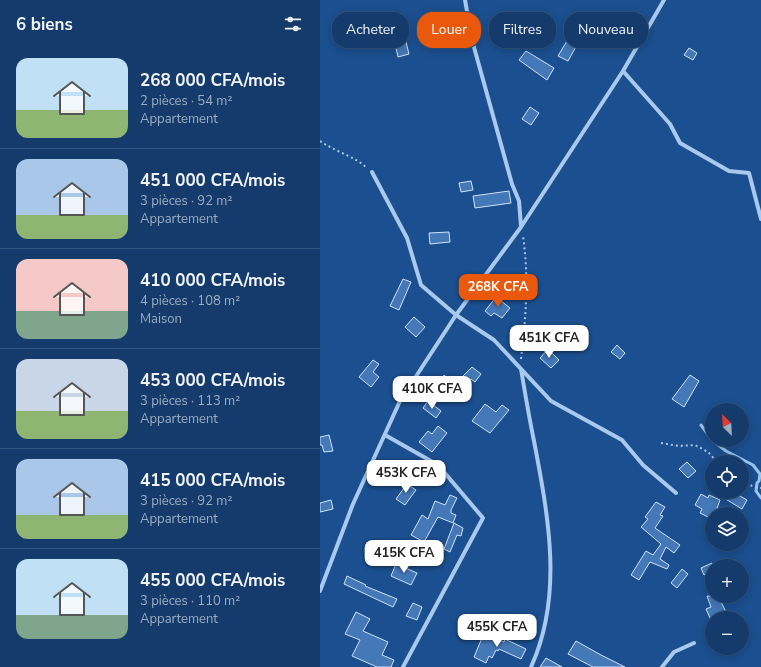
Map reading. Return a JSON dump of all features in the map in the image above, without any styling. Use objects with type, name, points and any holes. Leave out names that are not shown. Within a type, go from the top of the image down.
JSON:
[{"type":"street","points":[[466,0],[472,40],[512,184],[519,201],[521,227]]},
{"type":"street","points":[[320,591],[353,504],[400,401],[456,315],[521,227],[623,71],[664,0]]},
{"type":"street","points":[[623,71],[670,124],[680,143],[729,171],[749,173],[761,219]]},
{"type":"street","points":[[372,172],[407,238],[421,285],[456,315],[494,340],[551,401],[622,440],[643,465],[676,493]]},
{"type":"street","points":[[520,368],[543,487],[552,565],[549,606],[536,656],[531,667]]},
{"type":"street","points":[[385,435],[438,465],[483,518],[403,667]]},
{"type":"street","points":[[662,667],[674,652],[694,643]]},
{"type":"path","points":[[320,141],[334,150],[360,161],[372,172]]},
{"type":"path","points":[[520,368],[526,313],[526,269],[521,227]]},
{"type":"path","points":[[662,443],[679,446],[695,445],[711,455]]},
{"type":"path","points":[[749,484],[761,488]]},
{"type":"building","points":[[564,46],[564,48],[575,48],[568,61],[558,56]]},
{"type":"building","points":[[396,48],[408,48],[409,54],[398,57]]},
{"type":"building","points":[[689,48],[697,53],[693,60],[684,55]]},
{"type":"building","points":[[526,51],[554,68],[547,80],[519,60]]},
{"type":"building","points":[[530,107],[539,113],[531,125],[522,119]]},
{"type":"building","points":[[471,181],[473,190],[461,192],[459,183]]},
{"type":"building","points":[[509,191],[511,203],[475,208],[473,196]]},
{"type":"building","points":[[449,232],[450,242],[430,244],[429,233]]},
{"type":"building","points":[[403,279],[411,282],[399,310],[390,306]]},
{"type":"building","points":[[496,297],[510,308],[502,318],[494,313],[491,316],[485,311]]},
{"type":"building","points":[[414,317],[425,327],[416,337],[405,327]]},
{"type":"building","points":[[617,345],[625,353],[620,359],[611,352]]},
{"type":"building","points":[[548,349],[559,360],[551,368],[540,358]]},
{"type":"building","points":[[373,360],[379,364],[373,372],[379,377],[371,387],[359,377]]},
{"type":"building","points":[[472,367],[481,374],[475,382],[471,379],[468,383],[462,377]]},
{"type":"building","points":[[444,375],[457,386],[449,396],[436,386]]},
{"type":"building","points":[[690,375],[699,381],[684,407],[672,399]]},
{"type":"building","points":[[428,401],[441,411],[436,418],[423,408]]},
{"type":"building","points":[[485,404],[496,412],[502,405],[509,410],[490,433],[472,421]]},
{"type":"building","points":[[438,426],[447,433],[432,452],[419,442],[428,431],[432,434]]},
{"type":"building","points":[[329,435],[333,451],[324,452],[322,445],[320,445],[320,437]]},
{"type":"building","points":[[687,462],[696,471],[688,478],[679,469]]},
{"type":"building","points":[[407,484],[416,490],[405,505],[396,499]]},
{"type":"building","points":[[701,494],[705,496],[705,499],[720,500],[718,507],[705,507],[705,516],[700,513],[702,509],[695,505]]},
{"type":"building","points":[[450,495],[457,498],[451,510],[451,513],[456,515],[453,523],[438,517],[424,542],[411,535],[422,515],[428,519],[435,501],[445,505]]},
{"type":"building","points":[[726,499],[747,500],[743,507],[739,507]]},
{"type":"building","points":[[331,500],[333,509],[320,512],[320,503]]},
{"type":"building","points":[[656,502],[665,507],[660,515],[663,516],[655,528],[680,545],[674,553],[666,547],[660,559],[669,565],[667,569],[650,562],[639,580],[631,575],[646,551],[653,555],[661,544],[641,527],[648,519],[645,517]]},
{"type":"building","points":[[454,523],[463,528],[461,536],[457,535],[450,552],[444,549]]},
{"type":"building","points":[[396,564],[417,573],[411,585],[391,576]]},
{"type":"building","points":[[705,566],[705,575],[704,575],[701,568]]},
{"type":"building","points":[[682,569],[688,574],[677,588],[671,583]]},
{"type":"building","points":[[347,576],[366,585],[365,586],[397,599],[393,607],[344,584]]},
{"type":"building","points":[[413,603],[422,607],[417,620],[406,616]]},
{"type":"building","points":[[710,603],[722,603],[726,611],[707,611],[706,609],[711,607]]},
{"type":"building","points":[[356,612],[370,619],[363,631],[388,642],[382,655],[394,660],[391,667],[377,667],[352,656],[360,640],[345,634]]},
{"type":"building","points":[[484,633],[504,642],[505,639],[526,649],[521,659],[499,649],[498,651],[496,650],[492,658],[489,656],[486,663],[474,657]]},
{"type":"building","points":[[576,641],[625,667],[593,667],[568,654]]},
{"type":"building","points":[[546,658],[562,667],[540,667]]},
{"type":"waterway","points":[[701,425],[705,430]]},
{"type":"waterway","points":[[721,447],[753,465],[760,474],[756,491],[761,498]]}]
